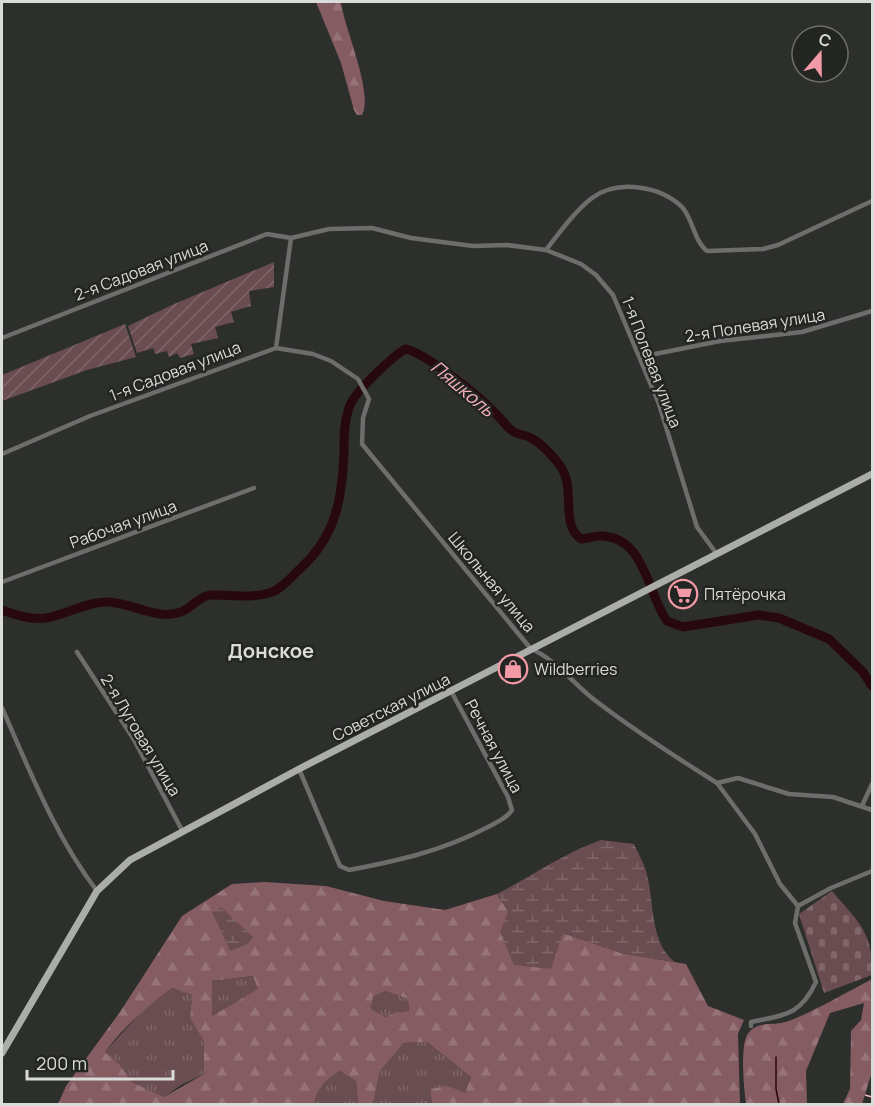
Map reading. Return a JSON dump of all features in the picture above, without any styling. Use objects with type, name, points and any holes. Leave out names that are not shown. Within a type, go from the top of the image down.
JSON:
[{"type":"main road","name":"Советская улица","points":[[2,1053],[97,891],[130,860],[298,769],[873,474]]},
{"type":"street","points":[[546,250],[592,199],[610,189],[643,188],[664,194],[682,208],[707,251],[763,249],[778,245],[873,201]]},
{"type":"street","name":"1-я Полевая улица","points":[[291,238],[329,229],[372,228],[411,238],[473,246],[507,245],[546,250],[581,264],[596,275],[613,295],[640,357],[658,404],[697,527],[716,553]]},
{"type":"street","name":"2-я Садовая улица","points":[[2,338],[267,234],[291,238]]},
{"type":"street","points":[[276,348],[291,238]]},
{"type":"street","name":"2-я Полевая улица","points":[[640,357],[720,341],[802,332],[873,311]]},
{"type":"street","name":"1-я Садовая улица","points":[[2,454],[90,416],[276,348],[313,354],[331,361],[358,379],[369,399]]},
{"type":"street","name":"Школьная улица","points":[[369,399],[363,418],[362,444],[531,649],[540,652],[579,688],[639,734],[717,783],[755,834],[780,884],[798,906]]},
{"type":"street","name":"Рабочая улица","points":[[2,582],[254,488]]},
{"type":"street","name":"2-я Луговая улица","points":[[77,652],[133,738],[183,832]]},
{"type":"street","name":"Речная улица","points":[[298,769],[340,866],[349,870],[429,853],[463,840],[500,820],[512,810],[508,797],[451,691]]},
{"type":"street","points":[[2,708],[53,821],[77,865],[97,891]]},
{"type":"street","points":[[717,783],[738,778],[789,794],[833,797],[873,810]]},
{"type":"street","points":[[862,806],[873,784]]},
{"type":"street","points":[[751,1026],[751,1022],[782,1017],[795,1011],[808,997],[816,982],[795,923],[798,906],[831,888],[873,871]]},
{"type":"green space","points":[[316,2],[341,2],[364,92],[365,105],[362,115],[357,115],[354,110],[341,63]]},
{"type":"green space","points":[[274,262],[274,287],[249,291],[251,306],[231,312],[234,322],[215,327],[218,338],[191,344],[194,354],[180,358],[177,353],[169,357],[167,351],[155,354],[153,348],[137,353],[128,326]]},
{"type":"green space","points":[[125,324],[136,357],[87,370],[2,401],[2,375]]},
{"type":"green space","points":[[601,840],[634,844],[647,875],[657,935],[667,954],[675,962],[621,953],[563,933],[551,969],[514,965],[500,932],[508,911],[497,894],[561,858]]},
{"type":"green space","points":[[265,882],[326,886],[384,901],[445,910],[497,894],[508,911],[563,933],[621,953],[686,964],[708,1006],[744,1020],[738,1034],[740,1104],[432,1104],[430,1089],[448,1086],[465,1093],[471,1077],[427,1042],[404,1043],[380,1071],[373,1104],[358,1104],[356,1081],[340,1071],[323,1085],[314,1104],[58,1104],[66,1086],[120,1012],[182,916],[232,884]],"holes":[[[253,976],[258,989],[212,1016],[212,981]],[[172,988],[192,995],[190,1018],[204,1042],[204,1074],[164,1097],[132,1082],[120,1065],[105,1052],[128,1025]],[[385,991],[408,999],[409,1011],[395,1012],[386,1017],[371,1009],[373,997]]]},
{"type":"green space","points":[[832,891],[857,920],[867,938],[872,960],[872,975],[824,993],[799,914]]},
{"type":"green space","points":[[221,907],[253,937],[248,944],[230,951],[212,912]]},
{"type":"green space","points":[[254,976],[259,989],[212,1016],[212,981]]},
{"type":"green space","points":[[872,979],[872,1072],[862,1104],[843,1104],[850,1089],[851,1031],[861,1020],[864,1003],[830,1013],[806,1071],[807,1104],[746,1104],[744,1050],[747,1035],[751,1030],[761,1025],[783,1023],[799,1017]]},
{"type":"green space","points":[[172,988],[192,995],[190,1018],[204,1042],[204,1074],[181,1085],[164,1097],[132,1082],[120,1065],[105,1052],[141,1012]]},
{"type":"green space","points":[[385,991],[408,999],[409,1011],[395,1012],[386,1017],[371,1009],[373,997]]},
{"type":"green space","points":[[427,1042],[471,1077],[465,1093],[430,1089],[432,1104],[373,1104],[380,1071],[404,1043]]},
{"type":"green space","points":[[340,1071],[356,1081],[358,1104],[314,1104],[323,1085]]},
{"type":"waterway","name":"Пяшколь","points":[[2,610],[24,617],[46,618],[90,604],[107,602],[158,614],[175,614],[210,595],[254,596],[278,589],[313,556],[335,516],[343,470],[344,434],[351,403],[375,374],[405,349],[425,358],[451,376],[487,405],[511,430],[531,438],[548,451],[565,476],[568,486],[569,516],[575,533],[581,539],[599,536],[614,538],[626,545],[643,568],[667,621],[683,627],[758,615],[779,618],[829,639],[863,672],[872,686]]},
{"type":"waterway","points":[[776,1057],[776,1089],[779,1104]]},
{"type":"ferry route","points":[[865,1095],[872,1097]]},
{"type":"place","name":"Пятёрочка","points":[[683,594]]},
{"type":"place","name":"Wildberries","points":[[513,669]]},
{"type":"district","name":"Донское","points":[[271,650]]}]
